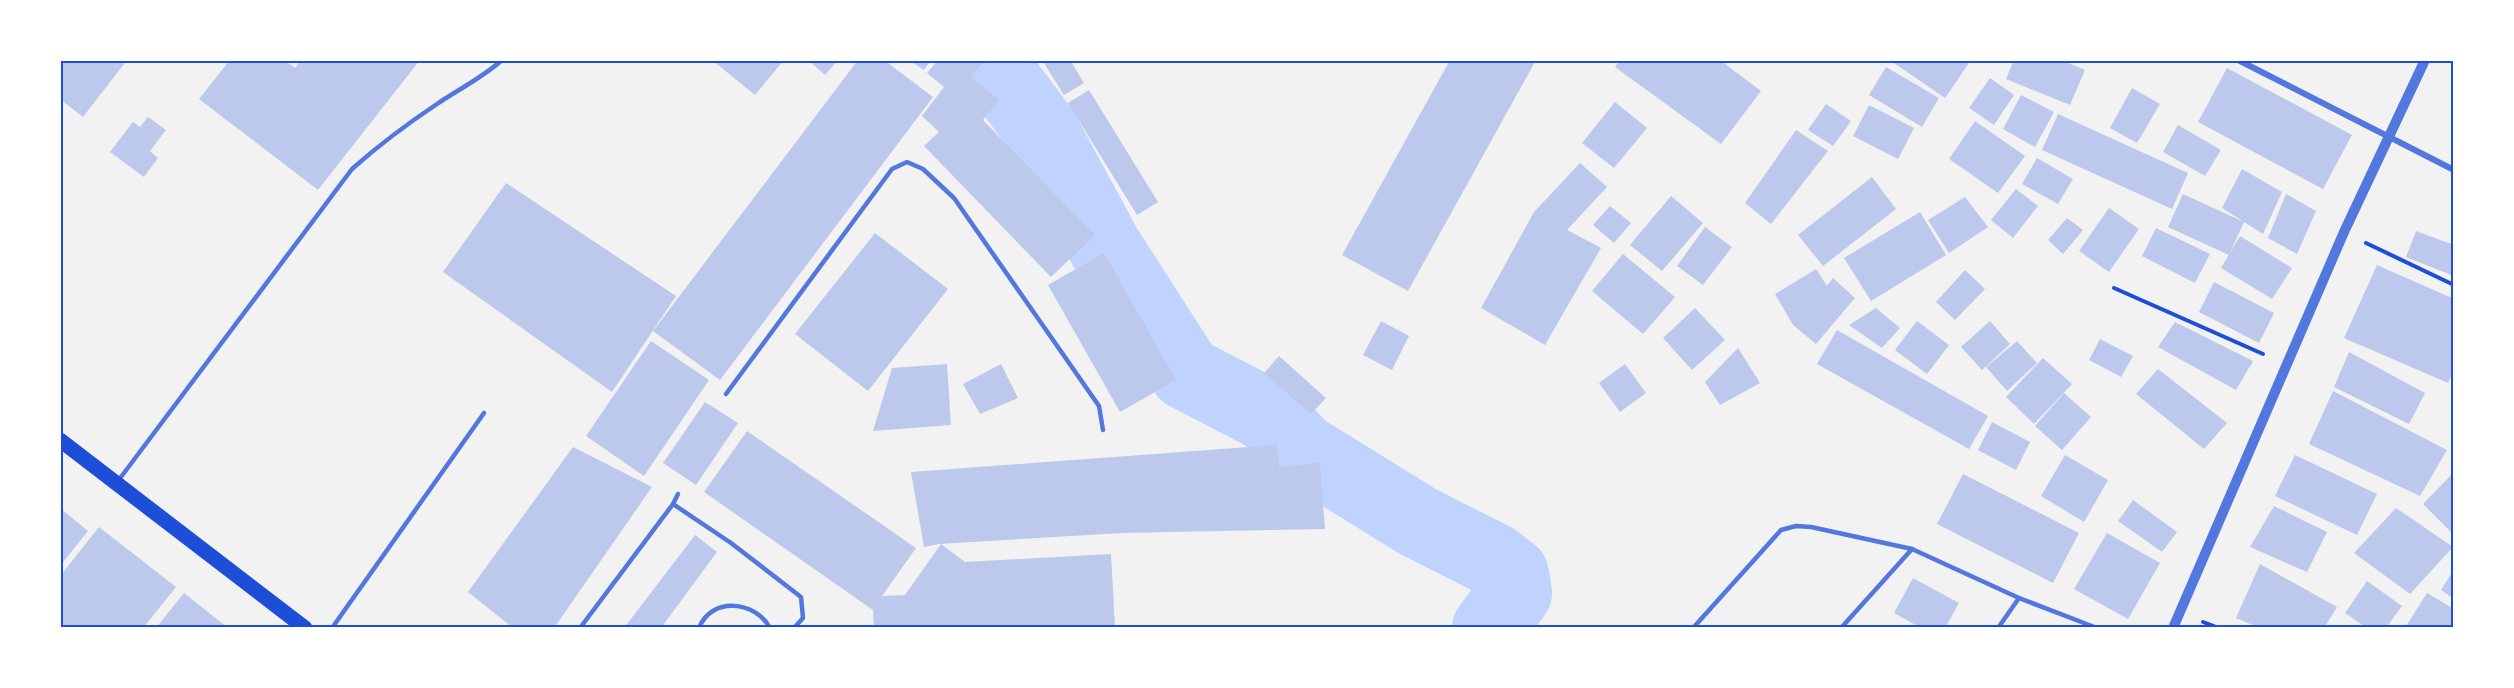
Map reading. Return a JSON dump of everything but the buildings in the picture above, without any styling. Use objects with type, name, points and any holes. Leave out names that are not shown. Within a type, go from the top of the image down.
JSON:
[{"type":"main road","points":[[60,440],[305,628]]},
{"type":"street","points":[[2238,60],[2454,170]]},
{"type":"street","points":[[2173,628],[2289,364],[2344,232],[2425,60]]},
{"type":"lane","points":[[116,483],[352,169],[377,146],[438,103],[486,74],[502,60]]},
{"type":"lane","points":[[726,394],[892,169],[907,162],[923,169],[954,198],[1099,406],[1103,430]]},
{"type":"lane","points":[[332,628],[484,413]]},
{"type":"lane","points":[[580,628],[673,504],[678,494]]},
{"type":"lane","points":[[673,504],[730,543],[801,597],[803,618],[794,628]]},
{"type":"lane","points":[[1693,628],[1781,530],[1796,526],[1811,527],[1912,549],[2019,598],[2097,628]]},
{"type":"lane","points":[[1841,628],[1912,549]]},
{"type":"lane","points":[[1998,628],[2019,598]]},
{"type":"lane","points":[[699,628],[710,614],[736,605],[749,608],[760,615],[770,628]]},
{"type":"path","points":[[2344,232],[2454,285]]},
{"type":"path","points":[[2114,288],[2289,364]]},
{"type":"waterway","points":[[989,60],[1042,131],[1105,247],[1186,373],[1267,415],[1304,451],[1417,521],[1494,560],[1512,574],[1515,593],[1489,628]]}]
